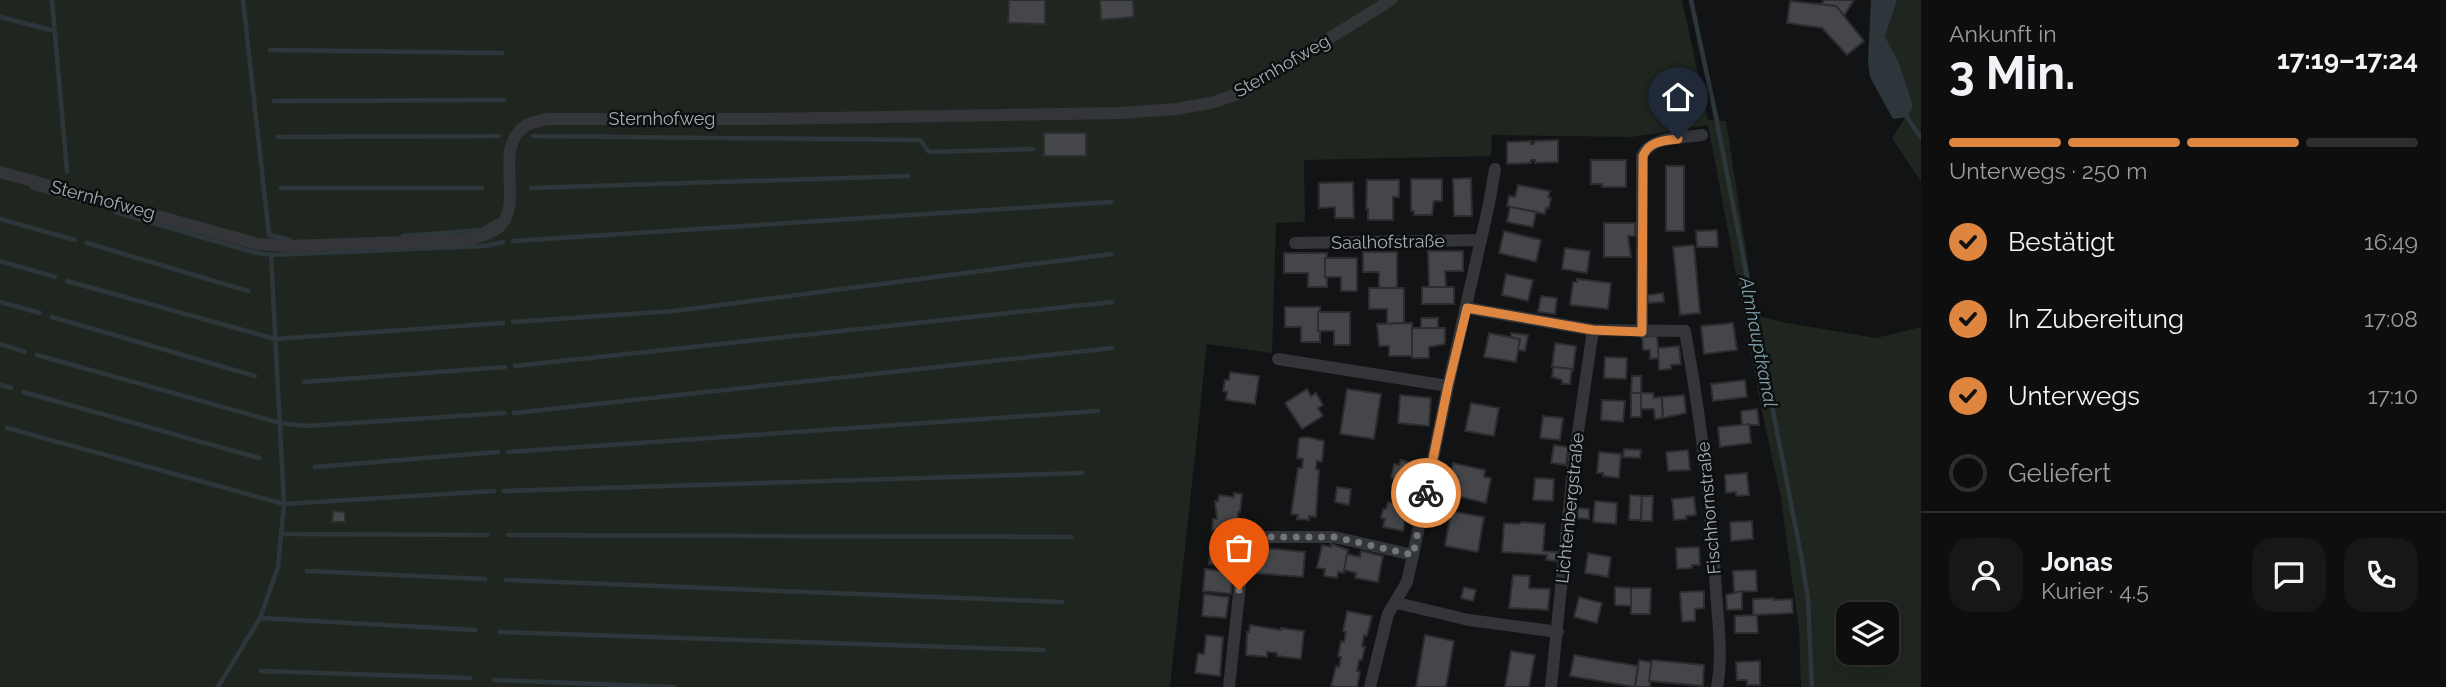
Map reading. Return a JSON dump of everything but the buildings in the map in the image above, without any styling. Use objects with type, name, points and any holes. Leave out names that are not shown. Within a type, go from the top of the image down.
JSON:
[{"type":"street","name":"Sternhofweg","points":[[0,172],[258,243],[288,246],[465,240],[486,235],[502,224],[510,204],[508,164],[513,140],[526,126],[547,119],[1092,114],[1177,109],[1212,103],[1241,93],[1391,0]]},
{"type":"street","points":[[1467,308],[1593,330],[1642,332],[1643,156],[1646,148],[1654,143],[1702,135]]},
{"type":"street","points":[[1370,687],[1388,614],[1397,603],[1406,582],[1413,555],[1495,169]]},
{"type":"street","name":"Saalhofstraße","points":[[1295,243],[1481,240]]},
{"type":"street","name":"Lichtenbergstraße","points":[[1551,687],[1574,459],[1593,330]]},
{"type":"street","name":"Fischhornstraße","points":[[1642,332],[1685,331],[1702,428],[1714,553],[1718,635],[1717,687]]},
{"type":"street","points":[[1278,359],[1448,386]]},
{"type":"street","points":[[1229,687],[1244,547],[1251,537],[1334,537],[1413,555]]},
{"type":"street","points":[[1397,603],[1469,620],[1558,632]]},
{"type":"shaded area","points":[[0,0],[1682,0],[1708,120],[1726,121],[1756,315],[1876,338],[1921,327],[1921,687],[1801,687],[1799,629],[1780,493],[1708,125],[1632,137],[1492,135],[1491,156],[1304,160],[1305,222],[1276,223],[1272,353],[1207,344],[1170,687],[0,687]]},
{"type":"shaded area","points":[[1871,0],[1897,0],[1885,37],[1899,63],[1913,106],[1907,117],[1893,119],[1870,77],[1868,61]]},
{"type":"shaded area","points":[[1897,0],[1921,0],[1921,182],[1892,138],[1913,106],[1885,37]]},
{"type":"waterway","points":[[52,0],[67,171]]},
{"type":"waterway","points":[[243,0],[269,235],[290,240]]},
{"type":"waterway","name":"Almhauptkanal","points":[[1691,0],[1801,555],[1808,599],[1812,687]]},
{"type":"waterway","points":[[0,17],[55,31]]},
{"type":"waterway","points":[[270,50],[502,53]]},
{"type":"waterway","points":[[274,101],[504,100]]},
{"type":"waterway","points":[[1907,117],[1921,138]]},
{"type":"waterway","points":[[278,137],[499,136]]},
{"type":"waterway","points":[[533,136],[920,140],[929,152],[1033,149]]},
{"type":"waterway","points":[[531,188],[908,176]]},
{"type":"waterway","points":[[31,187],[80,201]]},
{"type":"waterway","points":[[281,188],[482,188]]},
{"type":"waterway","points":[[513,241],[1111,202]]},
{"type":"waterway","points":[[115,212],[271,255],[485,246],[503,242]]},
{"type":"waterway","points":[[0,219],[75,240]]},
{"type":"waterway","points":[[403,236],[482,230],[497,221]]},
{"type":"waterway","points":[[87,243],[248,291]]},
{"type":"waterway","points":[[513,322],[674,311],[1111,254]]},
{"type":"waterway","points":[[218,687],[260,618],[278,567],[284,504],[271,255]]},
{"type":"waterway","points":[[0,261],[55,277]]},
{"type":"waterway","points":[[67,281],[275,339],[503,323]]},
{"type":"waterway","points":[[0,302],[40,313]]},
{"type":"waterway","points":[[515,366],[1112,302]]},
{"type":"waterway","points":[[52,317],[255,376]]},
{"type":"waterway","points":[[0,344],[25,352]]},
{"type":"waterway","points":[[514,413],[1112,348]]},
{"type":"waterway","points":[[37,355],[280,423],[306,426],[504,413]]},
{"type":"waterway","points":[[304,382],[505,367]]},
{"type":"waterway","points":[[0,385],[11,388]]},
{"type":"waterway","points":[[23,392],[259,458]]},
{"type":"waterway","points":[[508,452],[1098,411]]},
{"type":"waterway","points":[[7,428],[284,504],[494,491]]},
{"type":"waterway","points":[[315,467],[498,452]]},
{"type":"waterway","points":[[504,491],[1082,473]]},
{"type":"waterway","points":[[282,534],[487,535]]},
{"type":"waterway","points":[[508,535],[1071,537]]},
{"type":"waterway","points":[[307,571],[485,579]]},
{"type":"waterway","points":[[506,580],[1062,602]]},
{"type":"waterway","points":[[260,618],[475,630]]},
{"type":"waterway","points":[[500,632],[1044,650]]},
{"type":"waterway","points":[[261,671],[470,678]]},
{"type":"waterway","points":[[494,680],[674,687]]},
{"type":"way so far","points":[[1239,590],[1244,547],[1247,540],[1255,536],[1334,537],[1413,555],[1426,493]]},
{"type":"route","points":[[1426,493],[1467,308],[1593,330],[1642,332],[1643,156],[1646,148],[1654,143],[1678,139]]}]
